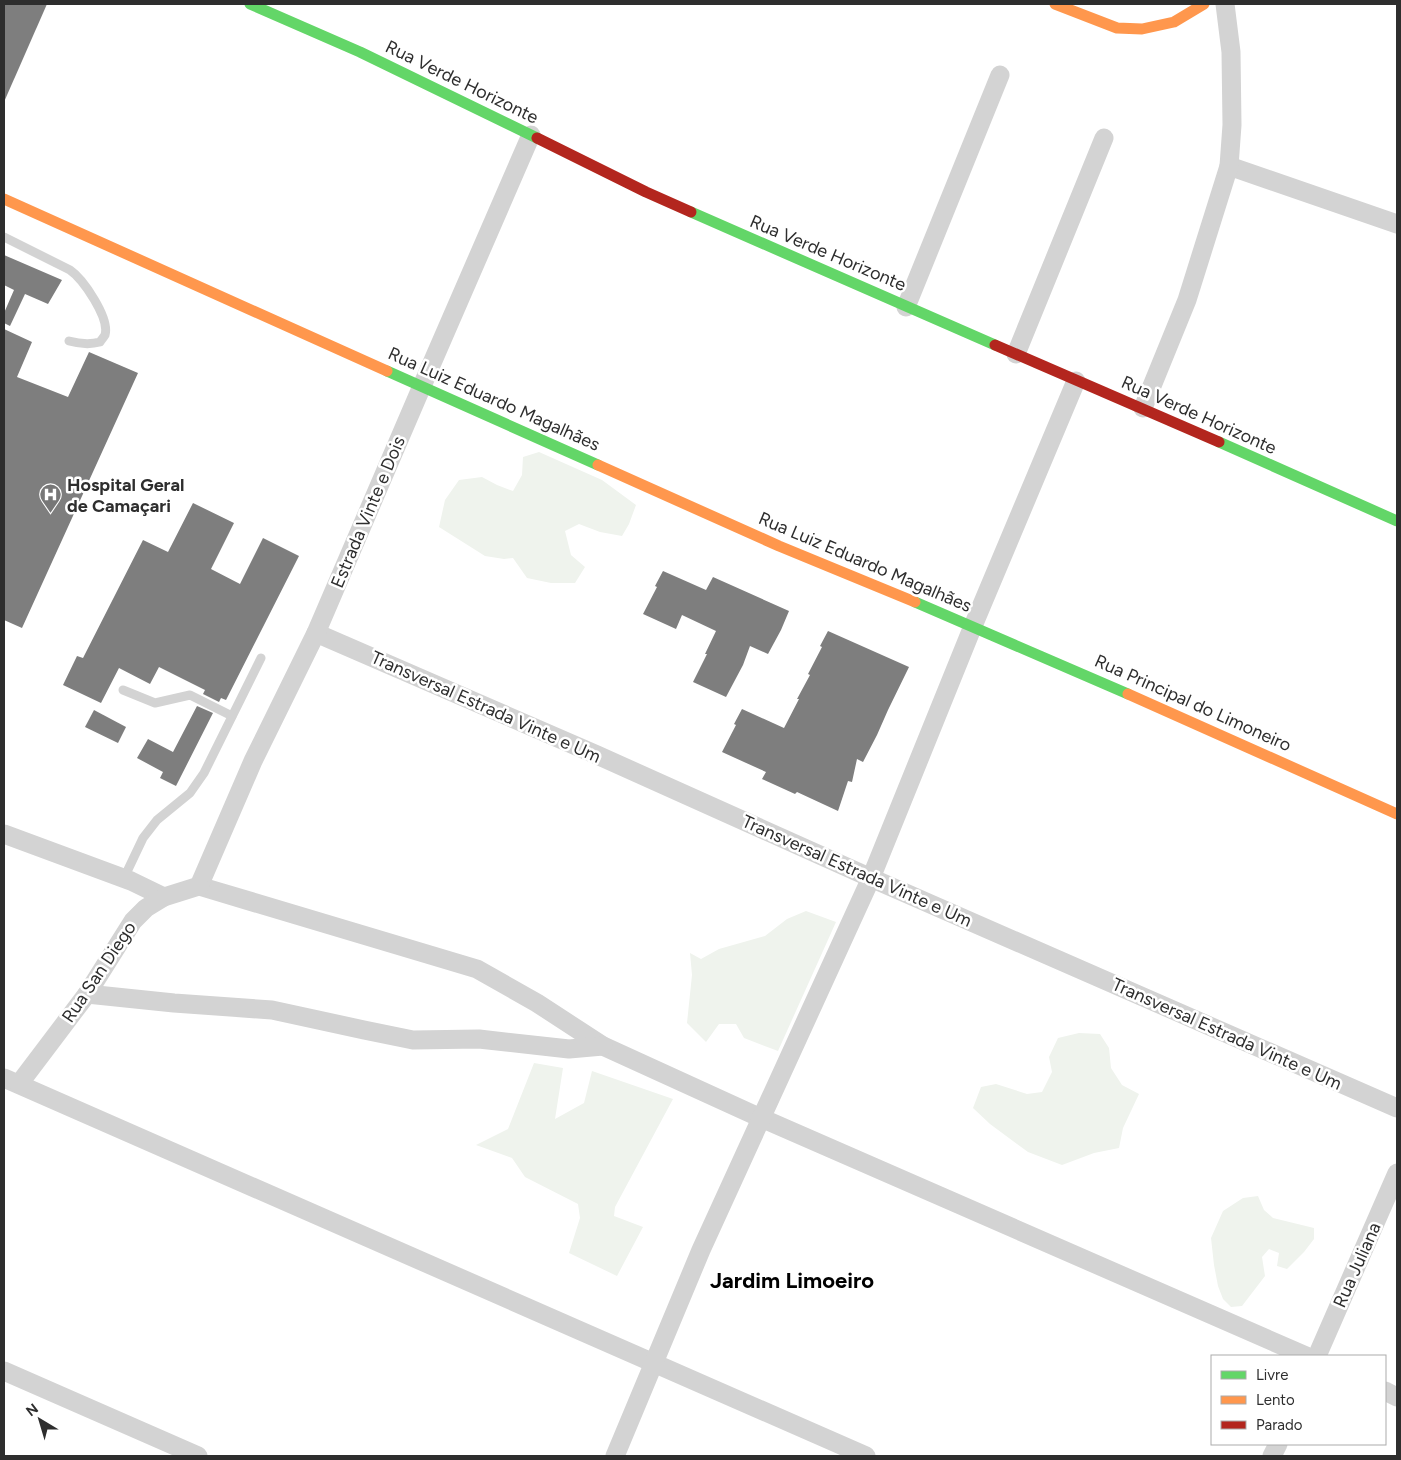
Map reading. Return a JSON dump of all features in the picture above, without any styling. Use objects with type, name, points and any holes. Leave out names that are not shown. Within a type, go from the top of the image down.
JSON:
[{"type":"street","name":"Rua Verde Horizonte","points":[[250,4],[360,52],[655,196],[1076,381],[1143,408],[1397,521]]},
{"type":"street","points":[[1055,4],[1117,28],[1142,28],[1174,22],[1204,4]]},
{"type":"street","points":[[1143,408],[1187,300],[1229,166],[1232,125],[1231,52],[1225,4]]},
{"type":"street","points":[[906,306],[1000,75]]},
{"type":"street","name":"Estrada Vinte e Dois","points":[[199,886],[253,761],[316,633],[531,136]]},
{"type":"street","points":[[1016,354],[1104,138]]},
{"type":"street","points":[[1229,166],[1397,224]]},
{"type":"street","name":"Rua Luiz Eduardo Magalhães","points":[[4,199],[779,546],[973,626]]},
{"type":"street","points":[[615,1456],[701,1250],[871,878],[973,626],[1076,381]]},
{"type":"street","name":"Rua Principal do Limoneiro","points":[[973,626],[1231,738],[1397,814]]},
{"type":"street","name":"Transversal Estrada Vinte e Um","points":[[316,633],[1397,1108]]},
{"type":"street","points":[[4,834],[124,878],[164,897]]},
{"type":"street","points":[[199,886],[477,968],[537,1003],[603,1046],[760,1118],[1304,1355]]},
{"type":"street","name":"Rua San Diego","points":[[11,1081],[87,994],[134,920],[146,908],[164,897],[199,886]]},
{"type":"street","points":[[87,994],[272,1010],[413,1040],[479,1039],[569,1049],[603,1046]]},
{"type":"street","points":[[11,1081],[866,1456]]},
{"type":"street","name":"Rua Juliana","points":[[1317,1355],[1397,1173]]},
{"type":"street","points":[[4,1371],[198,1456]]},
{"type":"lane","points":[[4,237],[70,270],[77,275],[86,288],[104,321],[105,334],[100,342],[91,344],[69,341]]},
{"type":"lane","points":[[124,878],[143,838],[157,820],[190,792],[204,773],[261,658]]},
{"type":"lane","points":[[123,690],[154,703],[190,696],[232,716]]},
{"type":"shaded area","points":[[539,452],[602,480],[636,505],[622,536],[600,532],[579,524],[565,531],[571,555],[585,567],[575,583],[551,583],[527,578],[513,558],[504,559],[485,556],[439,527],[445,500],[459,480],[482,477],[513,491],[522,475],[523,457]]},
{"type":"shaded area","points":[[806,911],[836,922],[778,1051],[744,1038],[736,1024],[719,1024],[706,1042],[687,1023],[692,975],[690,953],[701,959],[719,949],[765,936],[787,919]]},
{"type":"shaded area","points":[[1079,1033],[1100,1034],[1109,1048],[1111,1068],[1122,1085],[1139,1094],[1123,1128],[1119,1148],[1094,1153],[1062,1165],[1028,1152],[990,1124],[973,1108],[981,1087],[996,1084],[1027,1094],[1042,1092],[1052,1072],[1049,1057],[1058,1038]]},
{"type":"shaded area","points":[[534,1063],[563,1068],[555,1119],[584,1103],[592,1071],[673,1099],[615,1207],[614,1216],[643,1227],[617,1276],[569,1253],[580,1218],[578,1204],[525,1177],[512,1158],[476,1145],[508,1129]]},
{"type":"shaded area","points":[[1258,1196],[1264,1210],[1273,1218],[1314,1228],[1314,1239],[1287,1269],[1277,1266],[1279,1253],[1269,1249],[1262,1257],[1265,1276],[1242,1306],[1231,1307],[1223,1299],[1218,1286],[1211,1238],[1223,1211],[1243,1198]]},
{"type":"building","points":[[4,4],[47,4],[4,102]]},
{"type":"building","points":[[4,255],[62,280],[48,304],[25,294],[10,326],[4,323],[4,313],[14,290],[4,285]]},
{"type":"building","points":[[4,329],[32,342],[17,377],[68,397],[89,352],[138,373],[22,628],[4,620]]},
{"type":"building","points":[[193,503],[234,523],[211,569],[240,584],[263,538],[299,556],[226,700],[221,698],[219,702],[203,694],[205,690],[159,667],[150,684],[119,668],[101,703],[63,685],[77,656],[83,658],[143,540],[168,552]]},
{"type":"building","points":[[663,571],[706,590],[713,577],[789,611],[768,654],[750,646],[743,665],[726,697],[693,682],[716,631],[682,615],[676,629],[643,614]]},
{"type":"building","points":[[828,631],[909,667],[863,762],[857,759],[852,782],[848,781],[838,811],[797,792],[795,794],[762,779],[766,772],[722,752],[742,709],[784,728],[810,675],[808,674]]},
{"type":"building","points":[[197,706],[213,713],[176,786],[160,778],[163,772],[137,758],[148,739],[173,752]]},
{"type":"building","points":[[94,710],[126,727],[118,743],[85,727]]},
{"type":"traffic: fast","points":[[250,4],[360,52],[537,138]]},
{"type":"traffic: fast","points":[[691,212],[995,345]]},
{"type":"traffic: fast","points":[[387,371],[598,465]]},
{"type":"traffic: fast","points":[[1219,442],[1397,521]]},
{"type":"traffic: fast","points":[[915,602],[1128,694]]},
{"type":"traffic: slow","points":[[1055,4],[1117,28],[1142,29],[1174,22],[1204,4]]},
{"type":"traffic: slow","points":[[4,199],[387,371]]},
{"type":"traffic: slow","points":[[598,465],[779,546],[915,602]]},
{"type":"traffic: slow","points":[[1128,694],[1397,814]]},
{"type":"traffic: jam","points":[[537,138],[691,212]]},
{"type":"traffic: jam","points":[[995,345],[1219,442]]},
{"type":"place","name":"Hospital Geral de Camaçari","points":[[51,514]]},
{"type":"district","name":"Jardim Limoeiro","points":[[792,1280]]}]
